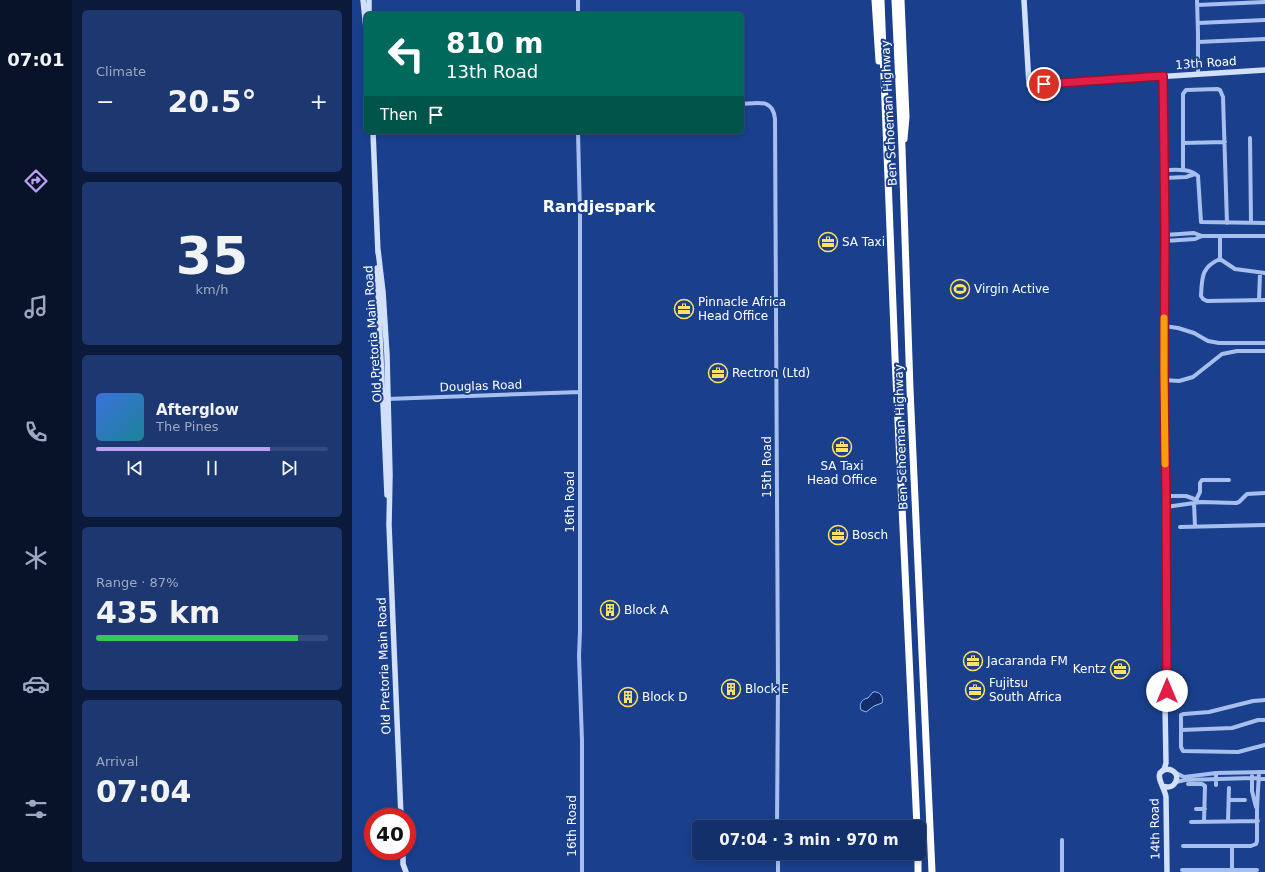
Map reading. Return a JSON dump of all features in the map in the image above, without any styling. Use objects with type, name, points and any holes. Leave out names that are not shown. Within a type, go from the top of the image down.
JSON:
[{"type":"highway","points":[[875,0],[878,51],[884,80]]},
{"type":"highway","name":"Ben Schoeman Highway","points":[[881,0],[916,820]]},
{"type":"highway","name":"Ben Schoeman Highway","points":[[895,0],[902,148],[910,389],[932,872]]},
{"type":"highway","points":[[901,0],[906,117],[906,132],[902,148]]},
{"type":"highway","points":[[918,860],[918,872]]},
{"type":"street","points":[[363,0],[364,12]]},
{"type":"street","points":[[369,0],[369,12]]},
{"type":"street","points":[[578,0],[578,12]]},
{"type":"street","name":"13th Road","points":[[1024,0],[1029,85],[1265,70]]},
{"type":"street","points":[[1197,0],[1198,74]]},
{"type":"street","points":[[1197,5],[1265,2]]},
{"type":"street","points":[[1198,23],[1265,20]]},
{"type":"street","points":[[1198,42],[1265,39]]},
{"type":"street","points":[[1163,76],[1167,691],[1169,706],[1170,762],[1177,779],[1174,784]]},
{"type":"street","points":[[1183,169],[1183,94],[1186,90],[1220,90],[1223,97],[1227,223]]},
{"type":"street","name":"15th Road","points":[[744,104],[764,103],[772,108],[775,119],[778,684],[777,820]]},
{"type":"street","name":"Old Pretoria Main Road","points":[[373,134],[378,250],[385,322],[385,400],[390,475],[389,513],[401,808]]},
{"type":"street","name":"16th Road","points":[[578,134],[580,214],[579,656],[582,741],[582,872]]},
{"type":"street","points":[[1250,138],[1251,223]]},
{"type":"street","points":[[1183,143],[1225,142]]},
{"type":"street","points":[[1164,170],[1183,169],[1196,174],[1199,178],[1201,222],[1265,223]]},
{"type":"street","points":[[1164,178],[1186,177],[1196,174]]},
{"type":"street","points":[[1165,238],[1195,239],[1202,236],[1265,236]]},
{"type":"street","points":[[1220,236],[1220,259]]},
{"type":"street","points":[[1220,259],[1235,269],[1263,273],[1259,300]]},
{"type":"street","points":[[1220,259],[1207,268],[1202,276],[1202,298],[1207,301],[1265,300]]},
{"type":"street","points":[[1164,326],[1178,328],[1194,333],[1208,341],[1219,343],[1265,343]]},
{"type":"street","points":[[1164,380],[1179,381],[1193,377],[1222,354],[1237,351],[1265,351]]},
{"type":"street","name":"Douglas Road","points":[[385,400],[580,392]]},
{"type":"street","points":[[1195,526],[1195,502],[1200,492],[1200,483],[1202,480],[1229,480]]},
{"type":"street","points":[[1166,507],[1195,502],[1236,503],[1247,494],[1265,494]]},
{"type":"street","points":[[1166,496],[1186,496],[1195,502]]},
{"type":"street","points":[[1180,527],[1265,525]]},
{"type":"street","points":[[1167,691],[1165,704],[1166,763],[1159,778],[1163,786],[1166,787],[1185,780],[1216,782],[1252,778],[1265,779]]},
{"type":"street","points":[[1265,700],[1252,701],[1209,712],[1182,714],[1181,748],[1183,751],[1238,752],[1265,745]]},
{"type":"street","points":[[1181,730],[1232,728],[1258,720],[1265,720]]},
{"type":"street","points":[[1164,770],[1168,769],[1184,777],[1216,773],[1252,771],[1265,772]]},
{"type":"street","points":[[1252,771],[1253,795],[1257,809]]},
{"type":"street","points":[[1183,846],[1251,846],[1256,844],[1259,772]]},
{"type":"street","points":[[1216,773],[1216,782]]},
{"type":"street","name":"14th Road","points":[[1170,872],[1169,800],[1174,784]]},
{"type":"street","points":[[1188,784],[1202,784],[1206,786],[1204,822]]},
{"type":"street","name":"14th Road","points":[[1163,786],[1166,797],[1166,872]]},
{"type":"street","points":[[1228,821],[1229,788]]},
{"type":"street","points":[[1229,800],[1245,800]]},
{"type":"street","points":[[1196,809],[1205,809]]},
{"type":"street","points":[[1191,822],[1258,821]]},
{"type":"street","points":[[1062,840],[1062,872]]},
{"type":"street","points":[[1232,846],[1232,871]]},
{"type":"street","points":[[401,872],[403,860]]},
{"type":"street","points":[[778,860],[778,872]]},
{"type":"street","points":[[403,864],[406,872]]},
{"type":"street","points":[[1182,870],[1257,870]]},
{"type":"water","points":[[873,692],[878,692],[881,695],[882,703],[874,706],[866,712],[861,710],[861,702],[868,698]]},
{"type":"slow traffic","points":[[1164,318],[1165,464]]},
{"type":"place","name":"SA Taxi","points":[[828,242]]},
{"type":"place","name":"Virgin Active","points":[[960,289]]},
{"type":"place","name":"Pinnacle Africa Head Office","points":[[684,309]]},
{"type":"place","name":"Rectron (Ltd)","points":[[718,373]]},
{"type":"place","name":"SA Taxi Head Office","points":[[842,447]]},
{"type":"place","name":"Bosch","points":[[838,535]]},
{"type":"place","name":"Block A","points":[[610,610]]},
{"type":"place","name":"Jacaranda FM","points":[[973,661]]},
{"type":"place","name":"Kentz","points":[[1120,669]]},
{"type":"place","name":"Block E","points":[[731,689]]},
{"type":"place","name":"Fujitsu South Africa","points":[[975,690]]},
{"type":"place","name":"Block D","points":[[628,697]]},
{"type":"district","name":"Randjespark","points":[[599,206]]},
{"type":"route","points":[[1044,84],[1163,76],[1167,691]]}]
